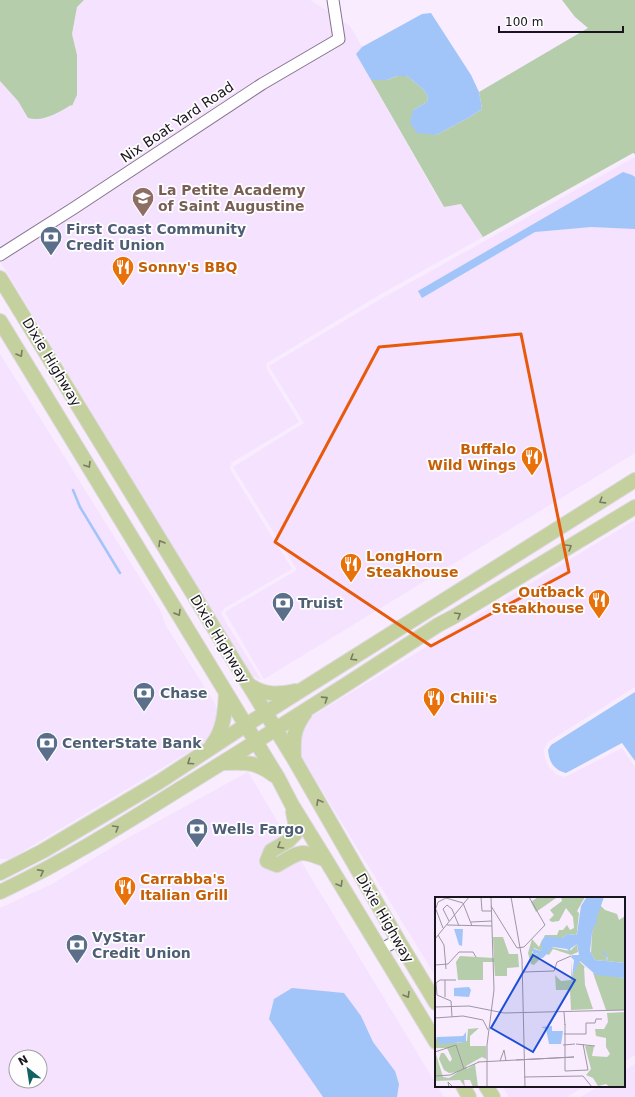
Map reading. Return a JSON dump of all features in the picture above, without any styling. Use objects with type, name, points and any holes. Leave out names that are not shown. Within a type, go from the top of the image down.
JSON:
[{"type":"main road","name":"Dixie Highway","points":[[0,278],[245,682],[294,759],[435,1001]]},
{"type":"main road","points":[[0,290],[65,397],[77,404]]},
{"type":"main road","name":"Dixie Highway","points":[[0,321],[246,725],[278,778],[292,805],[435,1040]]},
{"type":"main road","points":[[0,873],[43,851],[159,782],[246,725],[307,688],[635,480]]},
{"type":"main road","points":[[0,892],[38,873],[82,848],[223,763],[438,625],[456,616],[635,507]]},
{"type":"main road","points":[[438,625],[436,622],[437,613],[459,597],[472,582]]},
{"type":"main road","points":[[245,682],[263,692],[274,694],[307,688]]},
{"type":"main road","points":[[206,752],[219,735],[223,725],[226,693]]},
{"type":"main road","points":[[294,759],[293,741],[296,728],[306,711]]},
{"type":"main road","points":[[223,763],[243,762],[255,764],[266,769],[278,778]]},
{"type":"main road","points":[[292,805],[296,827],[295,834],[288,841],[271,851],[267,861],[277,865],[295,854],[303,852],[326,860]]},
{"type":"main road","points":[[73,833],[82,848]]},
{"type":"main road","points":[[464,1087],[469,1097]]},
{"type":"main road","points":[[487,1087],[493,1097]]},
{"type":"street","name":"Nix Boat Yard Road","points":[[0,255],[262,84],[339,39],[333,0]]},
{"type":"street","points":[[380,950],[398,940]]},
{"type":"highlighted area","points":[[521,334],[569,572],[431,646],[275,542],[379,347]]},
{"type":"shaded area","points":[[84,0],[310,0],[331,13],[334,36],[260,80],[72,204],[0,249],[0,81],[18,101],[28,118],[46,118],[71,105],[72,106],[77,95],[77,55],[72,34],[77,7]]},
{"type":"shaded area","points":[[340,20],[350,26],[362,47],[356,54],[443,207],[461,204],[483,237],[379,295],[267,363],[266,368],[299,422],[231,463],[230,469],[292,569],[223,609],[221,614],[261,680],[251,675],[0,261],[265,88],[341,43]]},
{"type":"shaded area","points":[[635,157],[635,453],[264,679],[225,612],[297,570],[233,467],[304,423],[269,366],[381,299]]},
{"type":"shaded area","points":[[0,354],[160,610],[166,626],[214,702],[218,712],[218,725],[207,741],[10,859],[0,859]]},
{"type":"shaded area","points":[[635,520],[635,687],[548,742],[544,750],[545,758],[549,767],[557,775],[565,777],[622,748],[635,767],[635,1055],[625,1061],[625,897],[435,897],[435,975],[298,751],[306,720]]},
{"type":"shaded area","points":[[248,772],[286,836],[263,859],[299,858],[435,1082],[435,1087],[438,1087],[444,1097],[0,1097],[0,908],[52,884],[124,840]]},
{"type":"shaded area","points":[[635,1064],[635,1097],[581,1097],[597,1087],[625,1087],[625,1070]]},
{"type":"shaded area","points":[[503,1087],[583,1087],[567,1097],[509,1097]]},
{"type":"green space","points":[[0,0],[84,0],[77,7],[72,34],[77,55],[77,95],[72,106],[71,105],[56,114],[45,118],[28,118],[18,101],[0,81]]},
{"type":"green space","points":[[562,0],[635,0],[635,154],[633,153],[483,237],[461,204],[444,207],[371,80],[387,80],[397,76],[407,76],[424,90],[428,97],[427,102],[413,110],[436,135],[482,109],[479,92],[588,28],[575,17]]},
{"type":"water","points":[[431,13],[471,75],[479,92],[482,109],[436,135],[417,133],[410,123],[413,110],[427,102],[428,97],[424,90],[407,76],[397,76],[387,80],[371,80],[356,54],[362,47],[422,14]]},
{"type":"water","points":[[623,172],[635,177],[635,229],[591,227],[535,232],[422,298],[418,291]]},
{"type":"water","points":[[635,692],[635,761],[622,743],[566,773],[555,768],[551,762],[548,750],[551,745]]},
{"type":"water","points":[[292,988],[344,993],[361,1016],[373,1042],[395,1071],[399,1084],[397,1097],[323,1097],[269,1019],[274,999]]},
{"type":"waterway","points":[[73,490],[80,507],[120,573]]},
{"type":"place","name":"La Petite Academy of Saint Augustine","points":[[143,218]]},
{"type":"place","name":"First Coast Community Credit Union","points":[[51,256]]},
{"type":"place","name":"Sonny's BBQ","points":[[123,286]]},
{"type":"place","name":"Buffalo Wild Wings","points":[[532,476]]},
{"type":"place","name":"LongHorn Steakhouse","points":[[351,584]]},
{"type":"place","name":"Outback Steakhouse","points":[[599,620]]},
{"type":"place","name":"Truist","points":[[283,622]]},
{"type":"place","name":"Chase","points":[[144,712]]},
{"type":"place","name":"Chili's","points":[[434,718]]},
{"type":"place","name":"CenterState Bank","points":[[47,762]]},
{"type":"place","name":"Wells Fargo","points":[[197,848]]},
{"type":"place","name":"Carrabba's Italian Grill","points":[[125,906]]},
{"type":"place","name":"VyStar Credit Union","points":[[77,964]]}]
